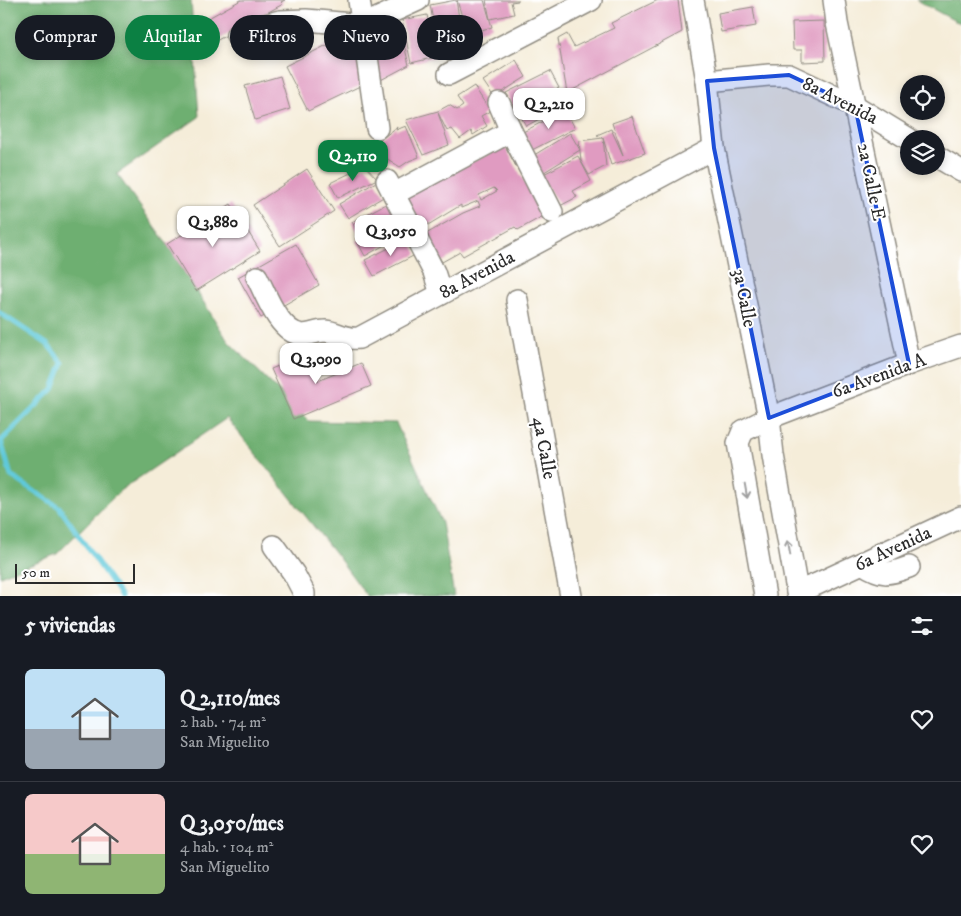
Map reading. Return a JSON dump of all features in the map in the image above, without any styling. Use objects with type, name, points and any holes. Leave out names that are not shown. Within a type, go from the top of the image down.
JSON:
[{"type":"street","points":[[359,0],[361,15]]},
{"type":"street","points":[[384,15],[418,0]]},
{"type":"street","points":[[449,74],[592,0]]},
{"type":"street","name":"3a Calle","points":[[693,0],[707,81],[714,148],[769,418],[773,455],[796,588]]},
{"type":"street","name":"2a Calle E","points":[[834,0],[837,24],[856,106],[909,364]]},
{"type":"street","points":[[367,60],[377,128]]},
{"type":"street","name":"8a Avenida","points":[[707,81],[789,75],[856,106],[900,133]]},
{"type":"street","points":[[500,103],[511,131],[552,212]]},
{"type":"street","points":[[441,294],[434,272],[390,187],[511,131]]},
{"type":"street","name":"8a Avenida","points":[[256,277],[278,318],[294,333],[311,335],[325,331],[347,338],[359,338],[714,148]]},
{"type":"street","points":[[945,161],[961,171]]},
{"type":"street","name":"4a Calle","points":[[517,300],[571,596]]},
{"type":"street","name":"6a Avenida A","points":[[764,588],[738,443],[743,431],[797,407],[961,346]]},
{"type":"street","name":"6a Avenida","points":[[764,588],[796,588],[817,584],[961,517]]},
{"type":"street","points":[[274,546],[294,574],[304,596]]},
{"type":"street","points":[[862,563],[884,574],[909,568]]},
{"type":"highlighted area","points":[[789,75],[855,106],[909,364],[769,418],[714,148],[707,81]]},
{"type":"green space","points":[[0,0],[191,0],[192,15],[125,15],[125,60],[195,60],[199,117],[117,174],[167,244],[228,341],[309,421],[396,423],[442,523],[454,596],[367,596],[227,418],[121,490],[57,554],[0,576]]},
{"type":"green space","points":[[916,0],[961,0],[961,23],[955,21]]},
{"type":"building","points":[[241,0],[285,0],[281,2],[283,4],[263,15],[230,15],[230,33],[220,39],[220,15],[214,15]]},
{"type":"building","points":[[456,0],[459,15],[432,15],[430,5]]},
{"type":"building","points":[[457,0],[484,0],[492,27],[483,30],[483,15],[461,15]]},
{"type":"building","points":[[486,0],[518,1],[511,2],[514,14],[490,19]]},
{"type":"building","points":[[658,0],[678,0],[682,32],[567,93],[558,39],[567,34],[574,47],[614,28],[611,23]]},
{"type":"building","points":[[753,7],[756,26],[721,32],[718,13]]},
{"type":"building","points":[[417,17],[417,60],[424,60],[411,63],[407,44],[407,19]]},
{"type":"building","points":[[824,21],[825,61],[802,62],[802,50],[793,50],[792,22]]},
{"type":"building","points":[[324,46],[324,60],[358,60],[362,85],[308,111],[285,66],[297,60],[314,60],[314,52]]},
{"type":"building","points":[[407,57],[409,65],[377,82],[372,60],[407,60]]},
{"type":"building","points":[[516,60],[526,77],[494,97],[483,81]]},
{"type":"building","points":[[550,71],[559,88],[514,110],[506,93]]},
{"type":"building","points":[[280,76],[290,109],[255,120],[245,86]]},
{"type":"building","points":[[474,86],[490,111],[481,116],[487,126],[473,135],[471,131],[460,139],[452,129],[447,131],[438,113],[449,145],[423,155],[406,120],[438,111],[449,105],[457,110],[463,106],[457,97]]},
{"type":"building","points":[[557,93],[564,106],[526,126],[519,113]]},
{"type":"building","points":[[565,110],[575,128],[532,150],[523,132]]},
{"type":"building","points":[[632,116],[645,153],[611,165],[603,138],[597,135],[611,129],[623,155],[612,123]]},
{"type":"building","points":[[406,126],[419,157],[400,167],[386,158],[380,140],[397,127],[396,130]]},
{"type":"building","points":[[570,133],[580,150],[541,174],[531,157]]},
{"type":"building","points":[[375,138],[381,154],[369,164],[359,151]]},
{"type":"building","points":[[603,138],[606,166],[589,175],[581,161],[579,141]]},
{"type":"building","points":[[505,146],[543,216],[518,230],[515,227],[463,256],[460,252],[442,262],[426,234],[463,213],[480,206],[478,201],[461,208],[461,205],[423,228],[403,195]],"holes":[[[494,188],[497,191],[481,200],[479,195]]]},
{"type":"building","points":[[578,156],[591,181],[573,191],[577,197],[560,206],[540,176]]},
{"type":"building","points":[[365,166],[377,179],[338,198],[330,183]]},
{"type":"building","points":[[307,169],[334,211],[280,246],[253,205]]},
{"type":"building","points":[[376,182],[385,196],[348,218],[339,204]]},
{"type":"building","points":[[391,201],[398,213],[360,235],[352,222]]},
{"type":"building","points":[[231,204],[260,251],[196,291],[167,244]]},
{"type":"building","points":[[398,219],[406,233],[365,256],[357,241]]},
{"type":"building","points":[[409,238],[417,254],[374,276],[365,260]]},
{"type":"building","points":[[296,244],[319,285],[261,318],[238,277]]},
{"type":"building","points":[[307,354],[318,381],[361,363],[371,386],[293,419],[271,369]]},
{"type":"waterway","points":[[0,313],[47,344],[63,363],[53,389],[1,441],[11,476],[59,507],[121,596]]}]
